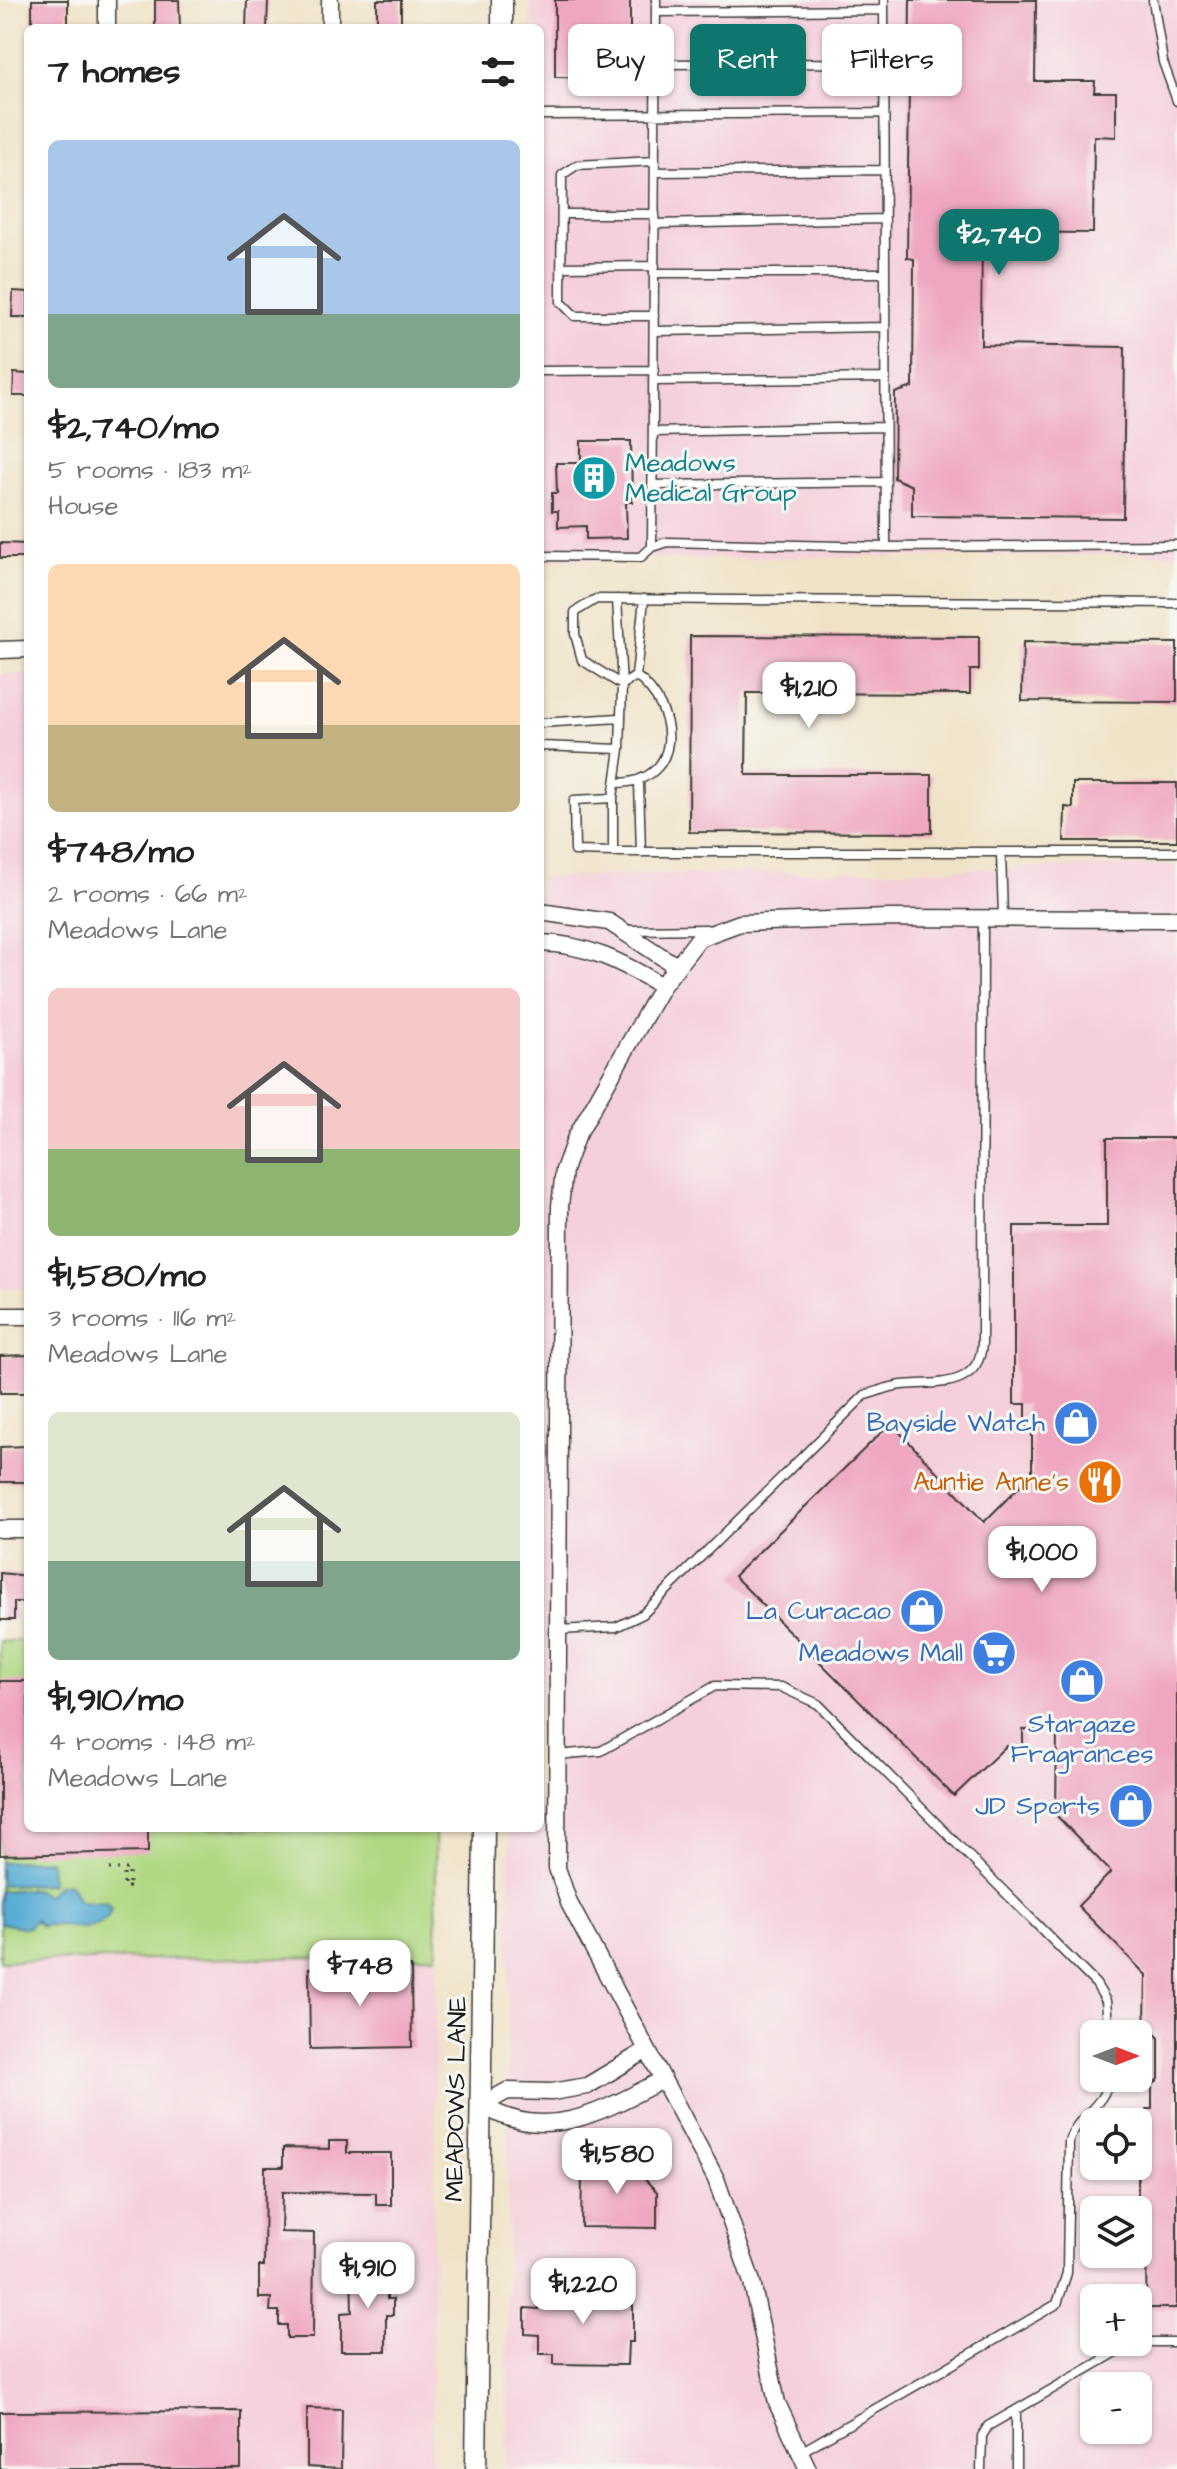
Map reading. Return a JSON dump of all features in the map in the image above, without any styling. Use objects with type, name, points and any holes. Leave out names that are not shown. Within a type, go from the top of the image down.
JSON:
[{"type":"street","points":[[107,0],[107,24]]},
{"type":"street","points":[[330,0],[330,24]]},
{"type":"street","points":[[502,0],[502,24]]},
{"type":"street","points":[[0,650],[24,649]]},
{"type":"street","points":[[544,912],[583,916],[621,929],[676,966]]},
{"type":"street","points":[[808,2469],[777,2403],[752,2282],[713,2172],[560,1882],[555,1854],[561,1183],[576,1137],[662,986],[699,938],[719,929],[740,923],[983,917],[1177,919]]},
{"type":"street","points":[[544,943],[588,948],[625,964],[662,986]]},
{"type":"street","points":[[0,1316],[24,1316]]},
{"type":"street","points":[[0,1529],[24,1529]]},
{"type":"street","name":"MEADOWS LANE","points":[[478,2468],[484,1832]]},
{"type":"street","points":[[647,2050],[587,2086],[552,2092],[507,2091],[482,2105],[507,2120],[568,2120],[592,2116],[662,2080]]},
{"type":"lane","points":[[656,0],[656,24]]},
{"type":"lane","points":[[1153,0],[1163,62],[1177,101]]},
{"type":"lane","points":[[656,12],[884,5]]},
{"type":"lane","points":[[674,64],[822,63]]},
{"type":"lane","points":[[652,547],[656,96]]},
{"type":"lane","points":[[884,96],[886,547]]},
{"type":"lane","points":[[544,115],[884,113]]},
{"type":"lane","points":[[654,316],[575,316],[561,302],[561,267],[562,175],[577,165],[655,161]]},
{"type":"lane","points":[[655,172],[884,170]]},
{"type":"lane","points":[[562,214],[655,214]]},
{"type":"lane","points":[[655,224],[885,219]]},
{"type":"lane","points":[[561,267],[885,273]]},
{"type":"lane","points":[[654,331],[885,327]]},
{"type":"lane","points":[[544,371],[654,370]]},
{"type":"lane","points":[[654,381],[885,378]]},
{"type":"lane","points":[[653,432],[885,427]]},
{"type":"lane","points":[[652,485],[886,482]]},
{"type":"lane","points":[[544,556],[641,557],[652,547],[667,542],[886,547],[1177,545]]},
{"type":"lane","points":[[622,685],[582,660],[575,634],[575,612],[596,599],[1177,603]]},
{"type":"lane","points":[[613,852],[613,798],[620,749],[622,685],[617,599]]},
{"type":"lane","points":[[636,676],[644,599]]},
{"type":"lane","points":[[622,685],[636,676]]},
{"type":"lane","points":[[617,783],[639,783],[656,774],[665,752],[669,718],[652,688],[636,676]]},
{"type":"lane","points":[[544,723],[619,718]]},
{"type":"lane","points":[[544,746],[620,749]]},
{"type":"lane","points":[[639,783],[641,852]]},
{"type":"lane","points":[[613,798],[574,800],[575,851],[1177,852]]},
{"type":"lane","points":[[1001,853],[1003,917]]},
{"type":"lane","points":[[558,1630],[607,1629],[643,1614],[865,1395],[898,1385],[948,1383],[965,1376],[977,1366],[982,1352],[983,1290],[983,917]]},
{"type":"lane","points":[[621,929],[719,929]]},
{"type":"lane","points":[[556,1755],[601,1751],[715,1686],[770,1685],[801,1693],[818,1704],[1096,1984],[1106,2001],[1108,2020]]},
{"type":"lane","points":[[798,2453],[1057,2304],[1063,2295],[1067,2273],[1069,2141],[1076,2125],[1103,2098],[1105,2092]]},
{"type":"lane","points":[[1152,2342],[1177,2342]]},
{"type":"lane","points":[[981,2469],[984,2431],[1111,2356]]},
{"type":"lane","points":[[1016,2410],[1016,2469]]},
{"type":"path","points":[[109,1869],[129,1869],[129,1887],[124,1887],[124,1874]]},
{"type":"shaded area","points":[[531,0],[1177,0],[1177,554],[544,560],[544,24],[531,24]]},
{"type":"shaded area","points":[[0,674],[24,674],[24,1288],[0,1288]]},
{"type":"shaded area","points":[[1177,865],[1177,2469],[507,2469],[509,1832],[544,1832],[544,877]]},
{"type":"shaded area","points":[[437,1956],[431,2469],[0,2469],[0,1961]]},
{"type":"green space","points":[[0,1641],[24,1641],[24,1832],[435,1832],[437,1956],[0,1961]]},
{"type":"water","points":[[50,1860],[51,1884],[0,1885],[0,1862]]},
{"type":"water","points":[[59,1884],[70,1884],[79,1901],[108,1903],[111,1909],[107,1918],[81,1928],[41,1926],[35,1920],[27,1928],[0,1923],[0,1891],[35,1889],[46,1896]]},
{"type":"building","points":[[32,0],[68,0],[68,24],[32,24]]},
{"type":"building","points":[[155,0],[179,0],[180,24],[155,24]]},
{"type":"building","points":[[247,0],[268,0],[267,24],[246,24]]},
{"type":"building","points":[[377,0],[401,0],[401,24],[377,24]]},
{"type":"building","points":[[555,0],[630,0],[630,24],[568,24],[568,77],[555,77]]},
{"type":"building","points":[[910,0],[1036,0],[1035,81],[1095,81],[1094,92],[1116,92],[1116,137],[1094,136],[1093,233],[982,232],[981,345],[1125,347],[1123,518],[912,516],[912,486],[894,478],[895,393],[913,387],[914,259],[907,258],[909,96],[962,96],[962,24],[910,24]]},
{"type":"building","points":[[13,291],[24,292],[24,317],[12,317]]},
{"type":"building","points":[[14,373],[24,374],[24,396],[13,396]]},
{"type":"building","name":"Meadows Medical Group","points":[[581,441],[631,441],[632,502],[626,502],[627,538],[586,539],[586,526],[558,527],[558,511],[552,511],[552,493],[557,493],[556,463],[581,463]]},
{"type":"building","points":[[0,543],[24,544],[24,558],[0,558]]},
{"type":"building","points":[[690,636],[979,637],[979,670],[970,670],[970,694],[747,693],[746,775],[932,775],[932,833],[689,832]]},
{"type":"building","points":[[1023,642],[1177,643],[1177,702],[1022,701]]},
{"type":"building","points":[[1073,783],[1177,783],[1177,841],[1064,841],[1065,807],[1073,808]]},
{"type":"building","name":"Meadows Mall","points":[[1107,1138],[1177,1138],[1177,2308],[1152,2308],[1152,2284],[1146,2284],[1147,2268],[1152,2268],[1152,2196],[1138,2196],[1138,2180],[1152,2180],[1152,2086],[1159,2079],[1159,2038],[1152,2030],[1152,2020],[1145,2020],[1146,1975],[1078,1906],[1111,1872],[1056,1815],[1057,1729],[1023,1730],[1023,1746],[1006,1746],[954,1796],[734,1576],[891,1423],[984,1522],[1032,1474],[1032,1432],[1026,1425],[1026,1404],[1014,1404],[1014,1226],[1107,1226]]},
{"type":"building","points":[[24,1355],[24,1393],[0,1393],[0,1356]]},
{"type":"building","points":[[24,1446],[24,1482],[0,1482],[0,1447]]},
{"type":"building","points":[[0,1573],[24,1576],[24,1602],[14,1602],[14,1620],[0,1620]]},
{"type":"building","points":[[0,1681],[24,1681],[24,1832],[148,1832],[148,1852],[0,1855]]},
{"type":"building","points":[[411,1966],[412,2047],[310,2049],[309,1968]]},
{"type":"building","points":[[329,2141],[347,2141],[347,2153],[391,2153],[391,2205],[376,2205],[376,2193],[282,2192],[281,2232],[314,2233],[313,2338],[287,2338],[287,2325],[279,2325],[279,2311],[270,2311],[271,2298],[259,2298],[259,2266],[264,2266],[265,2167],[283,2167],[283,2148],[329,2149]]},
{"type":"building","points":[[614,2147],[657,2192],[657,2228],[581,2227],[582,2177]]},
{"type":"building","points":[[372,2258],[387,2258],[387,2299],[393,2299],[393,2315],[386,2315],[386,2351],[341,2351],[341,2313],[352,2312],[351,2270],[372,2270]]},
{"type":"building","points":[[539,2289],[625,2290],[625,2305],[633,2305],[633,2342],[628,2342],[627,2365],[554,2364],[554,2354],[539,2354],[539,2335],[525,2334],[525,2308],[539,2309]]},
{"type":"building","points":[[307,2408],[342,2409],[341,2469],[307,2467]]},
{"type":"building","points":[[241,2411],[241,2469],[0,2469],[0,2412]]},
{"type":"place","name":"Meadows Medical Group","points":[[594,478]]},
{"type":"place","name":"Bayside Watch","points":[[1076,1423]]},
{"type":"place","name":"Auntie Anne's","points":[[1100,1482]]},
{"type":"place","name":"La Curacao","points":[[922,1611]]},
{"type":"place","name":"Meadows Mall","points":[[994,1653]]},
{"type":"place","name":"Stargaze Fragrances","points":[[1082,1681]]},
{"type":"place","name":"JD Sports","points":[[1131,1806]]}]
